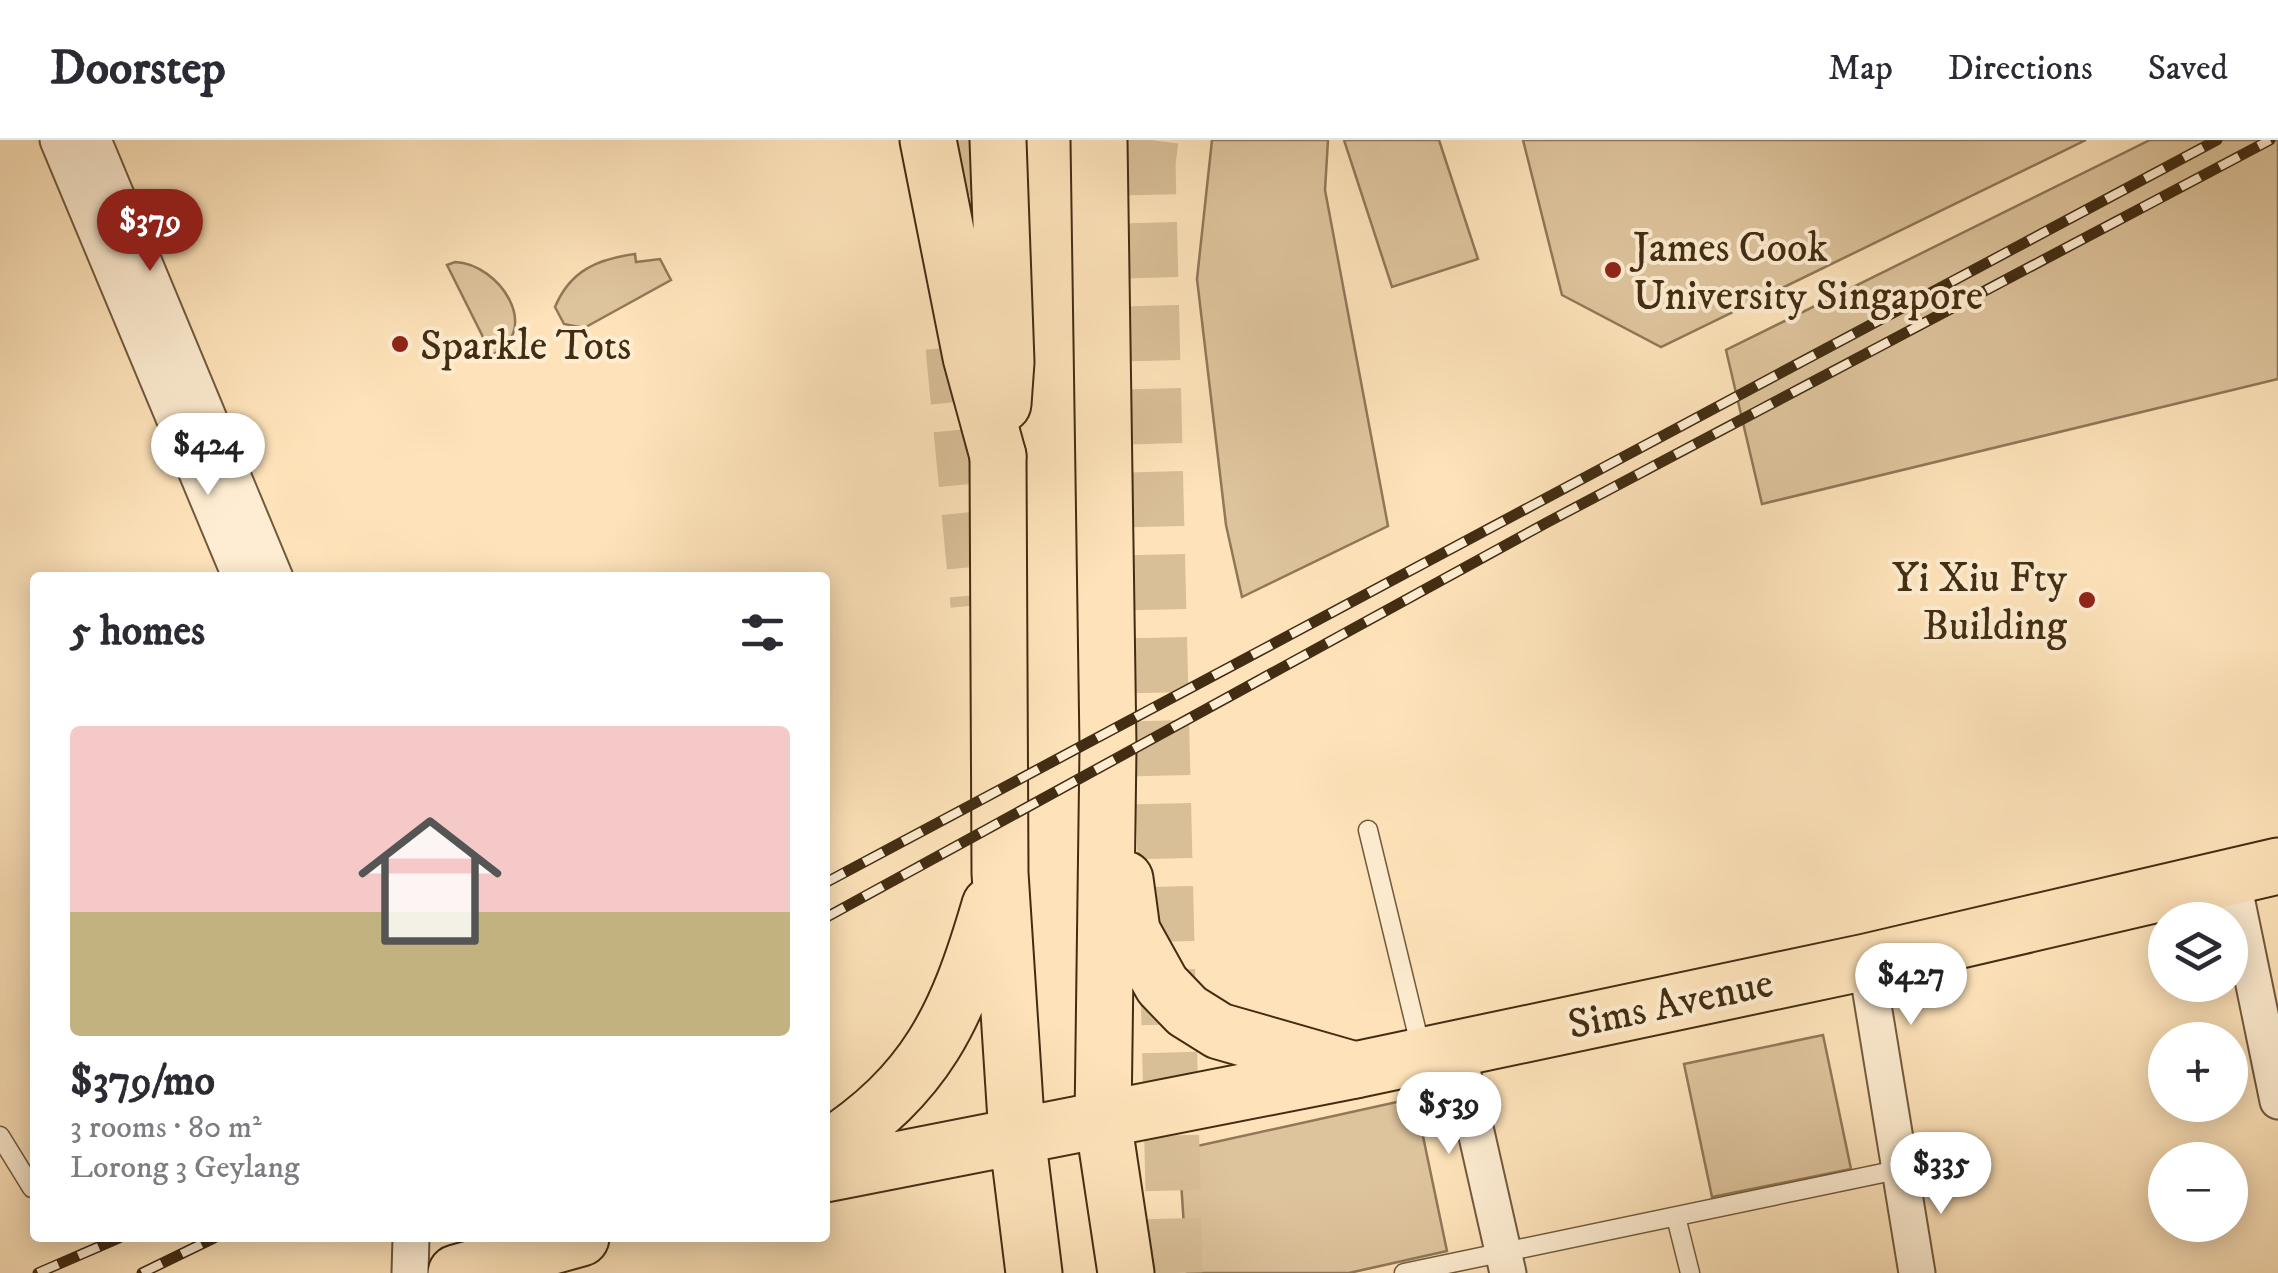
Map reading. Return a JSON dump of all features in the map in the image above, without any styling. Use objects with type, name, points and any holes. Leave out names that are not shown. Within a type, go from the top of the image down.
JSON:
[{"type":"main road","points":[[928,140],[972,358],[998,456]]},
{"type":"main road","points":[[998,140],[1006,362],[998,456],[1000,874],[1017,1135],[1034,1273]]},
{"type":"main road","points":[[1098,140],[1108,747],[1104,1120],[1126,1273]]},
{"type":"main road","points":[[1108,747],[1132,931],[1162,985],[1187,1011],[1219,1031],[1356,1070]]},
{"type":"main road","name":"Sims Avenue","points":[[830,1173],[1356,1070],[1866,962],[2255,872]]},
{"type":"main road","points":[[830,1147],[858,1128],[909,1080],[952,1016],[974,962],[1000,874]]},
{"type":"main road","points":[[456,1273],[547,1242]]},
{"type":"street","points":[[80,151],[239,572]]},
{"type":"street","points":[[80,151],[272,572]]},
{"type":"street","points":[[2255,872],[2278,1101]]},
{"type":"street","points":[[1866,962],[1916,1273]]},
{"type":"street","points":[[1440,1051],[1506,1263]]},
{"type":"street","points":[[410,1273],[411,1242]]},
{"type":"lane","points":[[1368,830],[1440,1051]]},
{"type":"lane","points":[[0,1136],[30,1185]]},
{"type":"lane","points":[[1404,1273],[1506,1263],[1676,1217],[1902,1169]]},
{"type":"lane","points":[[1676,1217],[1690,1273]]},
{"type":"shaded area","points":[[1212,140],[1328,140],[1325,190],[1388,526],[1242,597],[1226,525],[1197,279]]},
{"type":"shaded area","points":[[1344,140],[1439,140],[1478,259],[1392,287]]},
{"type":"shaded area","points":[[1523,140],[2086,140],[1661,347],[1562,295]]},
{"type":"shaded area","points":[[2150,140],[2278,140],[2278,379],[1762,504],[1726,350]]},
{"type":"shaded area","points":[[635,254],[636,262],[660,259],[671,280],[584,328],[564,324],[555,307],[568,284],[597,263]]},
{"type":"shaded area","points":[[455,262],[487,274],[500,286],[515,315],[514,330],[507,344],[492,355],[447,265]]},
{"type":"shaded area","points":[[1823,1035],[1851,1169],[1712,1197],[1684,1064]]},
{"type":"shaded area","points":[[1415,1098],[1447,1251],[1349,1273],[1187,1273],[1179,1150]]},
{"type":"tunnel","points":[[971,140],[974,297]]},
{"type":"tunnel","points":[[1151,140],[1148,163],[1175,1273]]},
{"type":"tunnel","points":[[953,347],[978,605]]},
{"type":"railway","points":[[830,880],[2217,140]]},
{"type":"railway","points":[[830,915],[1546,523],[2270,140]]},
{"type":"railway","points":[[38,1273],[110,1242]]},
{"type":"railway","points":[[142,1273],[206,1242]]},
{"type":"place","name":"James Cook University Singapore","points":[[1613,270]]},
{"type":"place","name":"Sparkle Tots","points":[[400,344]]},
{"type":"place","name":"Yi Xiu Fty Building","points":[[2087,600]]}]
